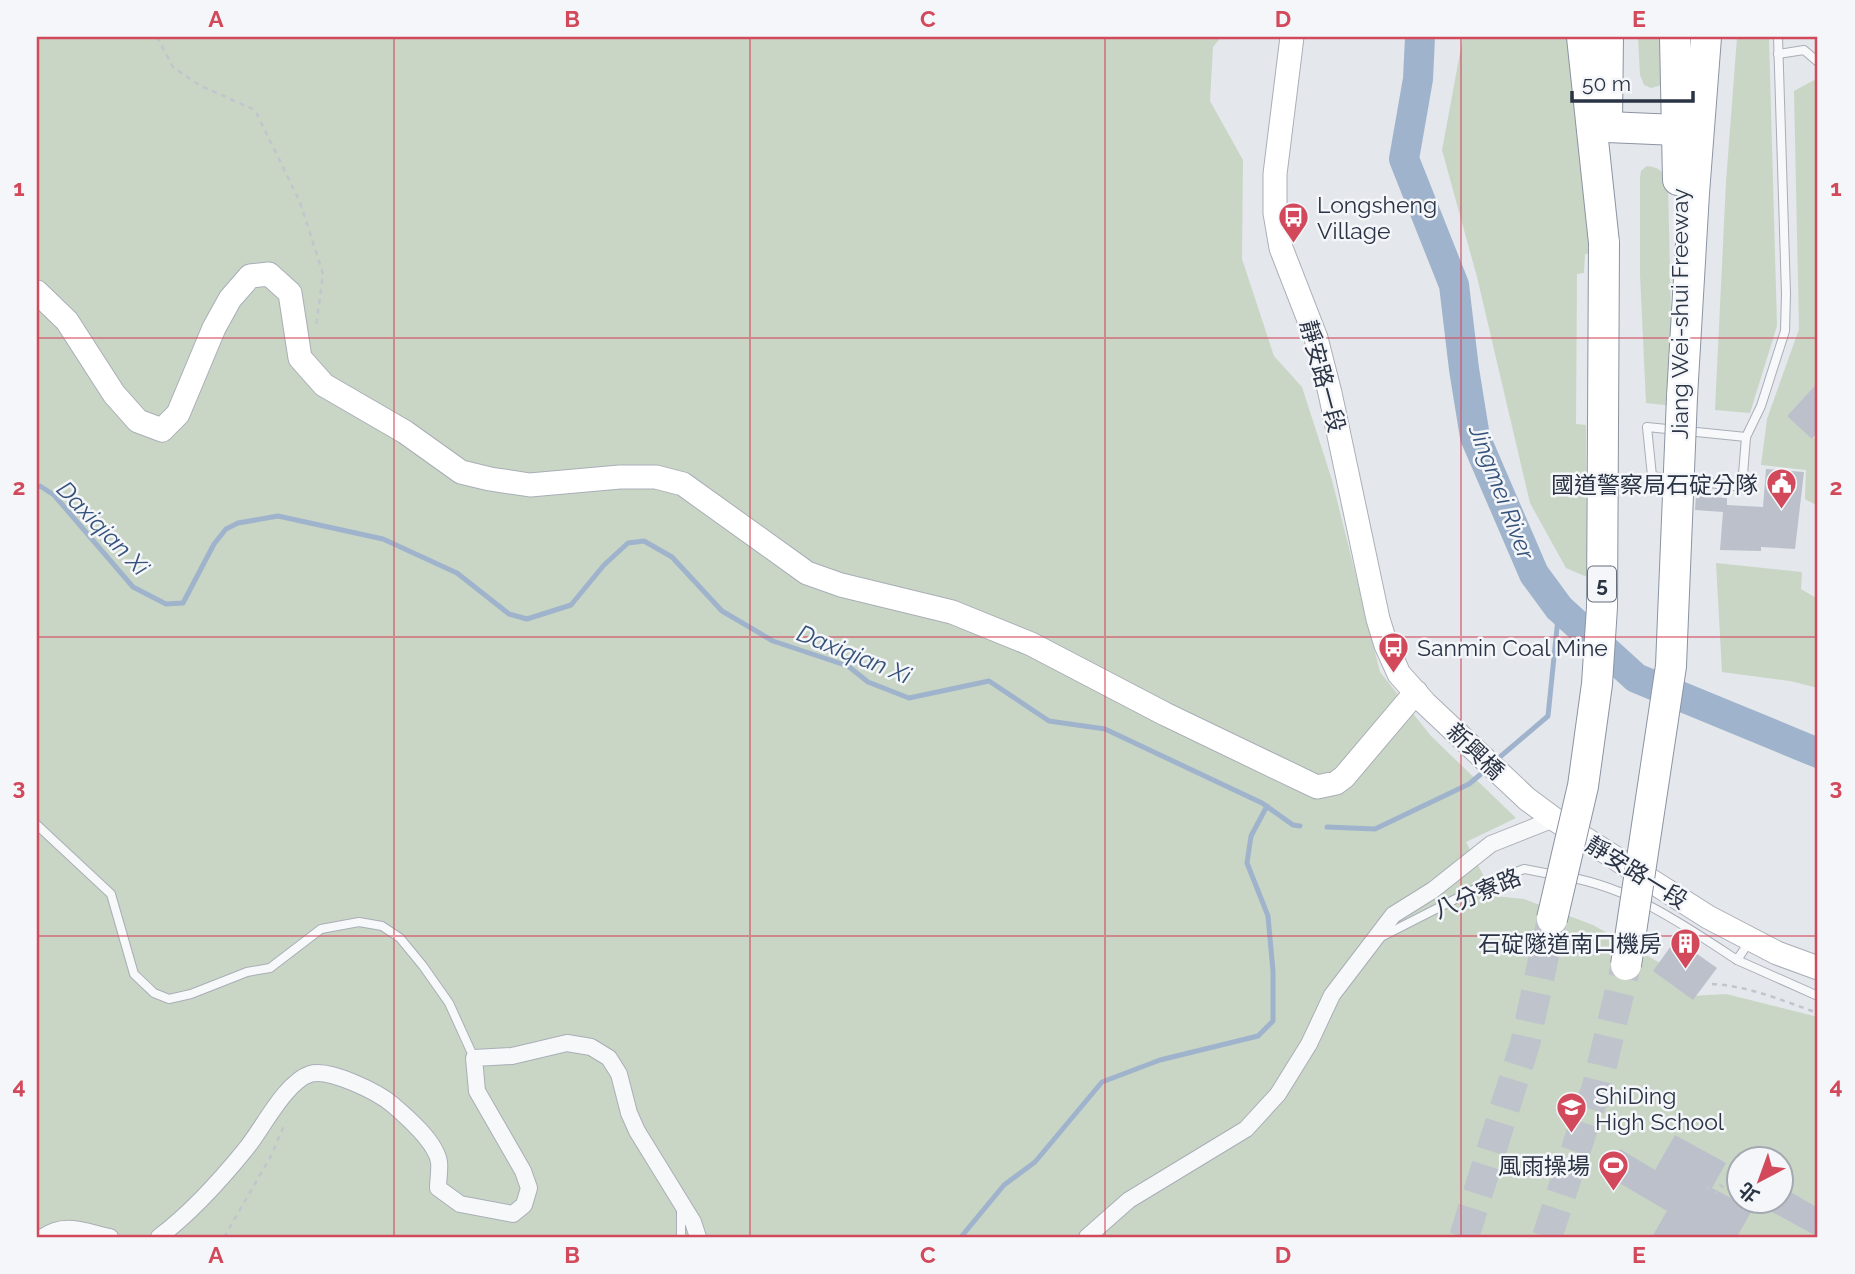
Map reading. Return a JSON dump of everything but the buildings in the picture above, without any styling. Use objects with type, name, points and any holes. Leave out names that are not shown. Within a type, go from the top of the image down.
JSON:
[{"type":"highway","points":[[1582,37],[1604,243]]},
{"type":"highway","name":"5","points":[[1552,919],[1583,786],[1597,684],[1602,607],[1608,37]]},
{"type":"highway","name":"Jiang Wei-shui Freeway","points":[[1626,965],[1671,666],[1682,397],[1675,37]]},
{"type":"highway","points":[[1682,397],[1706,37]]},
{"type":"highway","points":[[1606,127],[1677,130]]},
{"type":"street","name":"靜安路一段","points":[[1292,37],[1275,174],[1275,213],[1281,248],[1316,338],[1386,645],[1399,674],[1421,697]]},
{"type":"street","points":[[37,292],[67,321],[114,394],[138,421],[162,430],[178,414],[230,299],[250,276],[269,274],[289,293],[300,358],[324,385],[405,432],[461,472],[530,485],[620,477],[656,477],[683,484],[807,573],[841,585],[951,612],[1031,644],[1165,714],[1317,787],[1336,783],[1344,777],[1421,697]]},
{"type":"street","name":"新興橋","points":[[1421,697],[1527,799]]},
{"type":"street","name":"靜安路一段","points":[[1527,799],[1698,911],[1777,953],[1818,968]]},
{"type":"street","points":[[1087,1237],[1129,1200],[1246,1129],[1278,1094],[1309,1044],[1332,995],[1393,915],[1433,890],[1490,844],[1554,819]]},
{"type":"street","points":[[159,1237],[190,1213],[247,1148],[286,1093],[307,1075],[317,1073],[346,1080],[387,1100],[418,1127],[439,1159],[438,1188],[460,1204],[513,1214],[524,1205],[529,1188],[523,1171],[477,1091],[474,1058],[512,1056],[567,1043],[591,1047],[609,1058],[619,1074],[629,1113],[637,1131],[693,1222],[698,1237]]},
{"type":"street","points":[[43,1237],[55,1228],[70,1228],[110,1237]]},
{"type":"lane","points":[[1746,437],[1647,427],[1652,476],[1742,486],[1746,437],[1761,406],[1785,331],[1778,37]]},
{"type":"lane","points":[[1778,54],[1804,50],[1818,62]]},
{"type":"lane","points":[[37,825],[111,894],[134,974],[154,993],[169,999],[191,994],[247,972],[270,968],[321,929],[359,922],[382,926],[400,938],[430,975],[449,1003],[474,1058]]},
{"type":"lane","name":"八分寮路","points":[[1370,943],[1487,883],[1524,869],[1588,881],[1658,909],[1737,960],[1818,996]]},
{"type":"lane","points":[[1737,960],[1751,940]]},
{"type":"lane","points":[[681,1202],[681,1237]]},
{"type":"path","points":[[157,37],[173,67],[199,85],[255,110],[300,202],[323,274],[315,335],[300,358]]},
{"type":"path","points":[[1712,984],[1751,989],[1818,1013]]},
{"type":"path","points":[[224,1237],[275,1146],[289,1113],[286,1093]]},
{"type":"path","points":[[1706,1188],[1716,1193],[1720,1185],[1726,1189]]},
{"type":"green space","points":[[37,37],[1221,37],[1213,47],[1210,101],[1243,160],[1242,259],[1274,356],[1302,387],[1332,480],[1380,672],[1431,736],[1516,818],[1466,842],[1494,896],[1524,899],[1593,925],[1667,967],[1692,996],[1726,994],[1818,1017],[1818,1237],[37,1237]]},
{"type":"green space","points":[[1463,37],[1575,37],[1597,253],[1585,254],[1584,273],[1577,274],[1576,424],[1586,425],[1587,577],[1566,568],[1530,503],[1477,277],[1442,150]]},
{"type":"green space","points":[[1638,37],[1667,37],[1665,77],[1659,86],[1651,88],[1644,85],[1640,75]]},
{"type":"green space","points":[[1737,37],[1769,37],[1777,326],[1750,413],[1715,410],[1726,182]]},
{"type":"green space","points":[[1818,78],[1818,382],[1787,416],[1812,438],[1818,438],[1818,506],[1805,499],[1806,470],[1761,465],[1767,419],[1799,329],[1794,91]]},
{"type":"green space","points":[[1647,166],[1660,170],[1668,182],[1673,406],[1646,403],[1640,275],[1640,178],[1641,171]]},
{"type":"green space","points":[[1716,563],[1802,572],[1801,589],[1818,599],[1818,688],[1790,681],[1722,672]]},
{"type":"waterway","name":"Jingmei River","points":[[1420,37],[1418,79],[1404,159],[1454,285],[1475,437],[1534,574],[1559,608],[1636,678],[1818,753]]},
{"type":"waterway","name":"Daxiqian Xi","points":[[37,487],[40,486],[54,495],[133,587],[166,604],[183,603],[214,544],[226,529],[238,523],[278,516],[383,539],[457,573],[509,614],[527,619],[571,605],[604,565],[628,543],[644,541],[672,557],[722,611],[773,641],[848,666],[868,682],[909,698],[989,681],[1049,721],[1105,729],[1262,803],[1293,825],[1300,826]]},
{"type":"waterway","name":"Daxiqian Xi","points":[[1494,762],[1548,716],[1559,608]]},
{"type":"waterway","name":"Daxiqian Xi","points":[[1327,827],[1375,829],[1469,784],[1487,769]]},
{"type":"waterway","points":[[961,1237],[1004,1185],[1035,1162],[1102,1082],[1160,1060],[1258,1036],[1273,1021],[1273,971],[1268,916],[1247,863],[1251,836],[1267,806]]},
{"type":"tunnel","points":[[1464,1237],[1525,1044],[1552,919]]},
{"type":"tunnel","points":[[1547,1237],[1597,1086],[1626,965]]},
{"type":"place","name":"Longsheng Village","points":[[1294,244]]},
{"type":"place","name":"國道警察局石碇分隊","points":[[1781,511]]},
{"type":"place","name":"Sanmin Coal Mine","points":[[1394,674]]},
{"type":"place","name":"石碇隧道南口機房","points":[[1685,970]]},
{"type":"place","name":"ShiDing High School","points":[[1572,1135]]},
{"type":"place","name":"風雨操場","points":[[1613,1192]]}]
